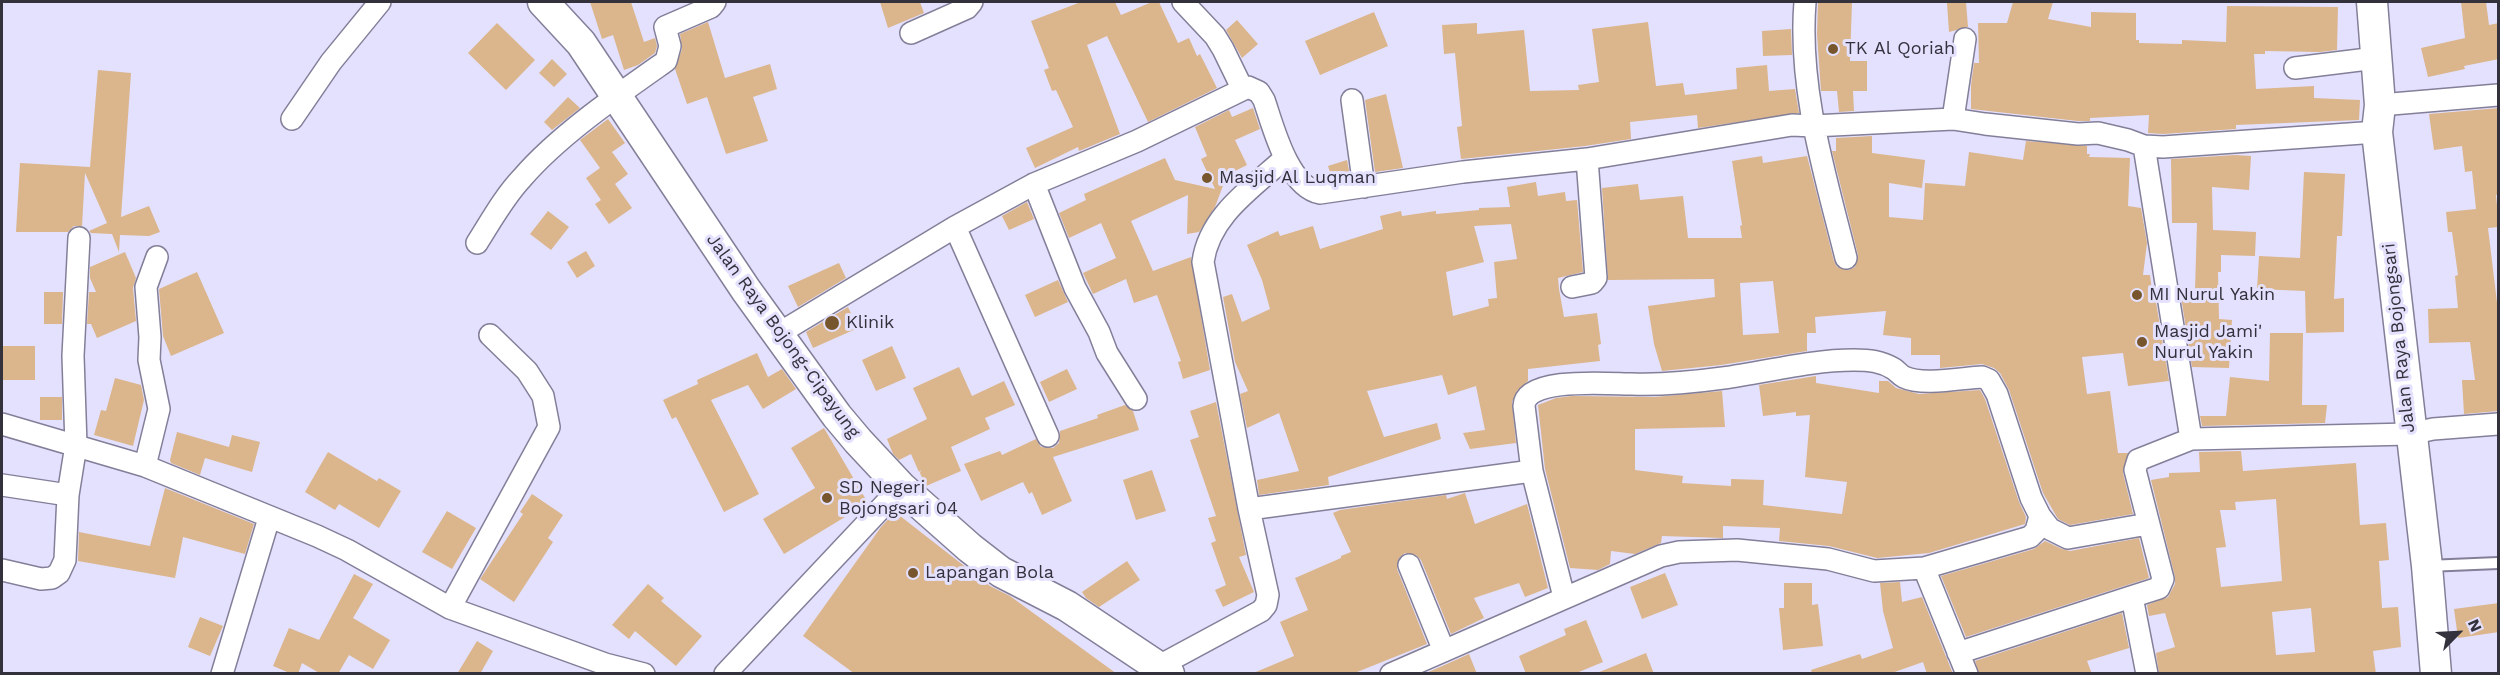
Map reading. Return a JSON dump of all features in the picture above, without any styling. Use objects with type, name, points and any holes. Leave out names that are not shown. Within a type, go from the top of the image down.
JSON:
[{"type":"street","points":[[292,118],[331,62],[380,2]]},
{"type":"street","points":[[477,243],[520,180],[537,162],[616,96],[666,62],[670,46],[664,27],[711,7],[715,2]]},
{"type":"street","points":[[911,33],[967,8],[972,2]]},
{"type":"street","points":[[1183,2],[1215,36],[1242,88]]},
{"type":"street","points":[[1805,2],[1803,49],[1813,126],[1846,258]]},
{"type":"street","name":"Jalan Raya Bojongsari","points":[[2372,2],[2378,118],[2410,434],[2427,566],[2436,674]]},
{"type":"street","name":"Jalan Raya Bojong-Cipayung","points":[[553,4],[746,290],[837,416],[902,487],[970,548],[1001,572],[1067,606],[1164,670]]},
{"type":"street","points":[[1953,118],[1965,39]]},
{"type":"street","points":[[2295,68],[2376,58]]},
{"type":"street","points":[[778,334],[955,227],[1034,184],[1137,141],[1242,88],[1254,88],[1264,100],[1284,159],[1304,184],[1314,192],[1587,159],[1791,125],[1813,126],[1953,118],[1984,124],[2098,133],[2144,146],[2378,118],[2499,94]]},
{"type":"street","points":[[1352,100],[1364,187]]},
{"type":"street","points":[[2144,146],[2191,439]]},
{"type":"street","points":[[1164,670],[1262,611],[1266,605],[1268,595],[1249,509],[1203,262],[1205,245],[1228,209],[1284,159]]},
{"type":"street","points":[[1572,287],[1592,283],[1596,278],[1587,159]]},
{"type":"street","points":[[1034,184],[1075,288],[1099,332],[1107,353],[1136,399]]},
{"type":"street","points":[[955,227],[1048,436]]},
{"type":"street","points":[[2,570],[41,579],[52,578],[59,573],[65,560],[68,495],[76,444],[73,356],[79,238]]},
{"type":"street","points":[[145,466],[159,409],[149,360],[150,337],[146,287],[157,257]]},
{"type":"street","points":[[450,608],[549,427],[543,396],[527,370],[490,335]]},
{"type":"street","points":[[1564,597],[1532,471],[1524,400],[1536,389],[1574,384],[1693,382],[1828,361],[1878,361],[1904,377],[1919,381],[1982,377],[1989,380],[1997,394],[2031,498],[2050,529],[2068,538],[2148,524]]},
{"type":"street","points":[[2,424],[145,466],[347,550],[450,608],[599,669],[644,674]]},
{"type":"street","points":[[1958,653],[2159,588],[2163,584],[2135,464],[2138,460],[2191,439],[2410,434],[2433,429],[2499,424]]},
{"type":"street","points":[[1249,509],[1532,471]]},
{"type":"street","points":[[2,485],[68,495]]},
{"type":"street","points":[[725,674],[902,487]]},
{"type":"street","points":[[1391,674],[1661,556],[1698,550],[1737,550],[1828,559],[1874,571],[1924,568],[2030,537],[2036,531],[2040,516]]},
{"type":"street","points":[[222,674],[270,518]]},
{"type":"street","points":[[1409,565],[1444,651]]},
{"type":"street","points":[[1924,568],[1967,674]]},
{"type":"street","points":[[2134,596],[2133,602],[2147,674]]},
{"type":"lane","points":[[2427,566],[2499,563]]},
{"type":"building","points":[[590,2],[631,2],[644,42],[655,38],[657,46],[655,53],[638,65],[624,70],[613,35],[602,39]]},
{"type":"building","points":[[880,2],[920,2],[924,13],[888,28]]},
{"type":"building","points":[[1081,2],[1115,2],[1121,15],[1152,2],[1159,2],[1178,43],[1189,38],[1197,56],[1200,54],[1217,88],[1148,122],[1107,36],[1087,45],[1120,134],[1079,151],[1078,147],[1035,168],[1026,148],[1073,127],[1056,90],[1052,91],[1044,70],[1049,68],[1031,21]]},
{"type":"building","points":[[1818,2],[1852,2],[1850,61],[1867,61],[1867,91],[1853,91],[1854,111],[1839,112],[1837,91],[1821,91],[1817,34]]},
{"type":"building","points":[[1966,2],[1968,27],[1949,32],[1947,3]]},
{"type":"building","points":[[2013,2],[2053,2],[2048,19],[2091,27],[2091,12],[2136,13],[2136,40],[2139,40],[2139,43],[2182,44],[2182,40],[2226,42],[2227,6],[2338,7],[2337,50],[2265,51],[2265,54],[2254,54],[2256,89],[2314,86],[2314,98],[2360,100],[2359,120],[2236,125],[2236,129],[2163,134],[2148,133],[2149,115],[2090,118],[2090,121],[2078,121],[1971,109],[1974,63],[1979,63],[1978,23],[2007,23]]},
{"type":"building","points":[[2461,2],[2486,2],[2489,25],[2499,23],[2499,59],[2464,66],[2465,69],[2428,77],[2421,48],[2465,38]]},
{"type":"building","points":[[1374,12],[1388,46],[1320,75],[1305,41]]},
{"type":"building","points":[[1237,20],[1258,44],[1242,58],[1226,30]]},
{"type":"building","points":[[708,22],[725,78],[770,64],[777,89],[753,97],[768,141],[726,154],[707,97],[687,104],[675,69],[682,49],[680,34]]},
{"type":"building","points":[[1648,22],[1656,86],[1683,83],[1685,95],[1737,89],[1736,68],[1767,65],[1769,91],[1795,89],[1799,113],[1698,128],[1697,115],[1630,122],[1631,139],[1461,159],[1457,127],[1462,126],[1455,53],[1444,54],[1442,25],[1477,23],[1477,34],[1524,30],[1530,91],[1579,90],[1578,85],[1599,82],[1592,29]]},
{"type":"building","points":[[497,23],[535,60],[506,90],[468,53]]},
{"type":"building","points":[[1791,29],[1792,55],[1763,56],[1762,31]]},
{"type":"building","points":[[552,59],[567,74],[554,87],[539,73]]},
{"type":"building","points":[[98,70],[131,73],[121,217],[149,206],[160,232],[149,236],[120,235],[119,252],[112,234],[89,231],[107,223],[85,173],[82,226],[74,226],[68,232],[16,232],[20,163],[90,167]]},
{"type":"building","points":[[1386,94],[1403,168],[1375,172],[1365,100]]},
{"type":"building","points":[[568,97],[580,108],[552,130],[544,122]]},
{"type":"building","points":[[1253,108],[1260,129],[1235,140],[1247,165],[1227,175],[1215,207],[1199,232],[1187,234],[1188,195],[1131,221],[1153,271],[1191,257],[1210,370],[1183,379],[1178,362],[1181,361],[1157,295],[1134,303],[1126,279],[1093,294],[1083,273],[1116,258],[1101,223],[1069,238],[1059,213],[1086,200],[1084,194],[1165,158],[1175,180],[1215,189],[1201,159],[1207,156],[1195,127],[1229,110],[1232,117]]},
{"type":"building","points":[[2499,108],[2499,194],[2496,195],[2499,227],[2488,228],[2499,319],[2499,411],[2464,414],[2462,380],[2475,380],[2470,342],[2429,343],[2428,309],[2458,308],[2455,276],[2458,275],[2452,232],[2448,232],[2446,212],[2476,209],[2472,171],[2465,172],[2462,146],[2434,150],[2429,114]]},
{"type":"building","points":[[608,119],[625,143],[612,152],[628,174],[615,184],[632,208],[609,224],[595,204],[601,200],[586,178],[600,168],[580,140]]},
{"type":"building","points":[[1872,136],[1872,153],[1925,160],[1922,188],[1889,183],[1889,217],[1923,220],[1925,183],[1965,186],[1969,152],[2023,160],[2026,141],[2087,146],[2089,157],[2130,158],[2128,206],[2141,208],[2147,243],[2143,275],[2150,275],[2152,290],[2154,290],[2169,381],[2128,386],[2123,353],[2082,357],[2087,394],[2110,391],[2118,453],[2128,453],[2123,473],[2133,514],[2070,525],[2058,519],[2043,493],[2009,390],[2000,373],[1982,364],[1940,368],[1940,355],[1911,355],[1911,338],[1883,335],[1886,311],[1815,317],[1816,333],[1807,333],[1807,351],[1721,365],[1662,371],[1654,344],[1648,306],[1715,297],[1714,279],[1608,280],[1602,188],[1638,184],[1640,200],[1683,196],[1688,238],[1742,238],[1732,161],[1762,156],[1763,163],[1807,156],[1834,261],[1837,267],[1849,270],[1855,267],[1858,255],[1832,151],[1836,151],[1836,138]],"holes":[[[1773,281],[1779,333],[1743,335],[1740,283]]]},
{"type":"building","points":[[2251,156],[2249,190],[2212,187],[2213,230],[2256,232],[2255,256],[2221,255],[2221,272],[2218,272],[2219,319],[2232,320],[2229,368],[2192,367],[2180,290],[2195,290],[2197,223],[2172,223],[2171,159]]},
{"type":"building","points":[[1347,160],[1350,176],[1332,178],[1328,166]]},
{"type":"building","points":[[2304,172],[2345,174],[2342,236],[2337,236],[2334,299],[2344,298],[2344,332],[2306,333],[2305,291],[2257,289],[2259,256],[2300,258]]},
{"type":"building","points":[[1536,182],[1538,196],[1565,192],[1566,201],[1577,200],[1583,272],[1558,278],[1559,289],[1564,317],[1597,313],[1601,344],[1598,345],[1600,361],[1528,369],[1528,381],[1517,391],[1512,402],[1516,443],[1470,449],[1463,433],[1485,430],[1476,386],[1448,395],[1442,375],[1367,391],[1384,437],[1437,423],[1441,439],[1328,477],[1329,485],[1259,495],[1257,480],[1299,471],[1279,413],[1247,428],[1240,394],[1248,391],[1235,362],[1223,297],[1232,294],[1242,322],[1270,309],[1262,280],[1247,245],[1278,231],[1280,236],[1313,226],[1320,249],[1383,229],[1380,216],[1401,211],[1402,216],[1436,211],[1436,214],[1479,210],[1479,208],[1510,207],[1507,187]],"holes":[[[1511,224],[1517,259],[1494,262],[1497,298],[1488,299],[1489,306],[1453,316],[1446,272],[1484,262],[1474,226]]]},
{"type":"building","points":[[1027,202],[1034,219],[1009,230],[1002,216]]},
{"type":"building","points":[[548,211],[569,227],[551,250],[530,234]]},
{"type":"building","points":[[586,251],[595,266],[577,278],[567,262]]},
{"type":"building","points":[[125,252],[136,278],[133,288],[136,321],[97,338],[91,324],[87,324],[89,292],[96,292],[90,278],[90,267]]},
{"type":"building","points":[[839,263],[846,278],[798,307],[788,286]]},
{"type":"building","points":[[197,272],[224,333],[171,356],[163,336],[159,289]]},
{"type":"building","points":[[1058,280],[1068,302],[1035,317],[1025,295]]},
{"type":"building","points":[[44,292],[63,292],[62,324],[44,324]]},
{"type":"building","points":[[848,307],[858,328],[813,348],[806,332]]},
{"type":"building","points":[[2270,333],[2303,333],[2302,405],[2327,405],[2325,423],[2202,426],[2200,416],[2226,416],[2230,377],[2269,381]]},
{"type":"building","points":[[2,346],[35,346],[35,380],[2,380]]},
{"type":"building","points":[[892,346],[906,378],[876,391],[862,360]]},
{"type":"building","points":[[757,353],[768,377],[782,369],[796,389],[763,409],[748,385],[711,400],[759,494],[724,512],[676,417],[672,419],[663,400],[698,384],[697,380]]},
{"type":"building","points":[[959,367],[972,396],[1004,381],[1015,405],[985,418],[990,429],[951,447],[961,471],[926,486],[920,473],[921,470],[919,472],[911,454],[899,460],[893,454],[887,439],[927,419],[913,388]]},
{"type":"building","points":[[1067,369],[1077,389],[1049,402],[1040,382]]},
{"type":"building","points":[[1816,376],[1816,383],[1879,393],[1879,381],[1888,381],[1896,388],[1919,394],[1980,390],[2026,517],[2025,524],[1929,553],[1877,558],[1829,546],[1779,541],[1780,528],[1723,526],[1723,538],[1662,536],[1661,543],[1635,554],[1611,551],[1610,564],[1598,570],[1570,568],[1545,469],[1538,405],[1556,398],[1572,396],[1655,397],[1722,391],[1725,427],[1635,429],[1635,470],[1683,476],[1682,483],[1731,486],[1731,479],[1764,480],[1763,505],[1842,514],[1847,482],[1805,477],[1810,415],[1796,416],[1796,412],[1763,416],[1759,385]]},
{"type":"building","points":[[115,378],[141,385],[144,400],[133,446],[94,435],[101,410],[106,411]]},
{"type":"building","points":[[40,397],[62,397],[62,420],[40,420]]},
{"type":"building","points":[[1216,402],[1246,555],[1239,557],[1254,592],[1223,607],[1215,590],[1226,585],[1211,543],[1216,541],[1208,518],[1216,516],[1190,440],[1199,437],[1190,411]]},
{"type":"building","points":[[1125,405],[1133,411],[1139,430],[1053,457],[1072,501],[1042,515],[1032,492],[1029,494],[1023,482],[981,501],[964,464],[1000,451],[1002,455],[1036,439],[1041,447],[1053,448],[1059,443],[1060,431],[1098,418],[1097,415]]},
{"type":"building","points":[[824,428],[868,503],[784,554],[763,519],[815,488],[791,448]]},
{"type":"building","points":[[177,432],[229,447],[232,435],[260,442],[252,472],[205,458],[200,475],[171,463]]},
{"type":"building","points":[[2241,451],[2243,471],[2356,463],[2360,525],[2386,523],[2389,560],[2379,561],[2382,608],[2398,607],[2401,647],[2373,651],[2376,674],[2159,674],[2156,653],[2175,647],[2165,613],[2149,616],[2147,605],[2168,597],[2175,584],[2175,577],[2151,480],[2169,477],[2169,473],[2200,472],[2199,452]],"holes":[[[2276,499],[2282,581],[2221,587],[2216,548],[2226,547],[2220,510],[2236,510],[2235,502]],[[2311,608],[2315,652],[2276,655],[2272,612]]]},
{"type":"building","points":[[328,452],[377,481],[379,478],[401,491],[379,528],[339,504],[335,510],[305,492]]},
{"type":"building","points":[[1152,470],[1166,511],[1136,520],[1123,480]]},
{"type":"building","points":[[165,488],[254,524],[245,554],[183,537],[175,578],[78,561],[79,532],[150,546]]},
{"type":"building","points":[[1465,493],[1475,524],[1527,504],[1548,588],[1525,597],[1519,583],[1474,598],[1484,618],[1451,634],[1421,560],[1416,555],[1405,553],[1399,558],[1397,569],[1427,644],[1352,674],[1251,674],[1294,656],[1280,622],[1308,610],[1295,578],[1351,552],[1333,513],[1340,510],[1446,495],[1447,499]]},
{"type":"building","points":[[532,494],[563,515],[548,538],[553,542],[514,602],[480,579],[523,514],[520,512]]},
{"type":"building","points":[[447,511],[476,528],[452,569],[422,552]]},
{"type":"building","name":"Lapangan Bola","points":[[895,512],[990,586],[1010,596],[1117,674],[855,674],[803,636],[881,527]]},
{"type":"building","points":[[2139,538],[2149,578],[1966,637],[1941,576],[2034,549],[2045,541],[2070,551]]},
{"type":"building","points":[[1127,561],[1140,580],[1099,607],[1086,598],[1082,592]]},
{"type":"building","points":[[1665,573],[1678,605],[1642,619],[1630,587]]},
{"type":"building","points":[[354,574],[373,584],[353,618],[390,640],[373,669],[349,655],[338,674],[321,674],[302,663],[298,674],[292,674],[273,666],[289,628],[319,640]]},
{"type":"building","points":[[1900,582],[1902,602],[1922,597],[1953,674],[1927,674],[1923,662],[1889,674],[1812,674],[1811,670],[1860,654],[1862,659],[1893,648],[1883,611],[1880,583]]},
{"type":"building","points":[[1784,583],[1812,583],[1812,605],[1818,604],[1823,646],[1783,650],[1779,608],[1784,608]]},
{"type":"building","points":[[648,584],[664,598],[661,601],[702,636],[676,666],[635,631],[629,639],[612,625]]},
{"type":"building","points":[[2499,603],[2499,632],[2458,638],[2454,609]]},
{"type":"building","points":[[2122,613],[2129,648],[2087,661],[2092,674],[1979,674],[1975,661]]},
{"type":"building","points":[[200,617],[223,626],[210,656],[188,647]]},
{"type":"building","points":[[1586,620],[1603,662],[1574,674],[1526,674],[1519,656],[1566,635],[1564,629]]},
{"type":"building","points":[[477,641],[493,651],[480,674],[457,674]]},
{"type":"building","points":[[1646,653],[1654,674],[1597,673]]},
{"type":"building","points":[[1469,654],[1477,674],[1424,674],[1449,663]]},
{"type":"place","name":"TK Al Qoriah","points":[[1833,49]]},
{"type":"place","name":"Masjid Al Luqman","points":[[1207,178]]},
{"type":"place","name":"MI Nurul Yakin","points":[[2137,295]]},
{"type":"place","name":"Klinik","points":[[832,323]]},
{"type":"place","name":"Masjid Jami' Nurul Yakin","points":[[2142,342]]},
{"type":"place","name":"SD Negeri Bojongsari 04","points":[[827,498]]},
{"type":"place","name":"Lapangan Bola","points":[[913,573]]}]
